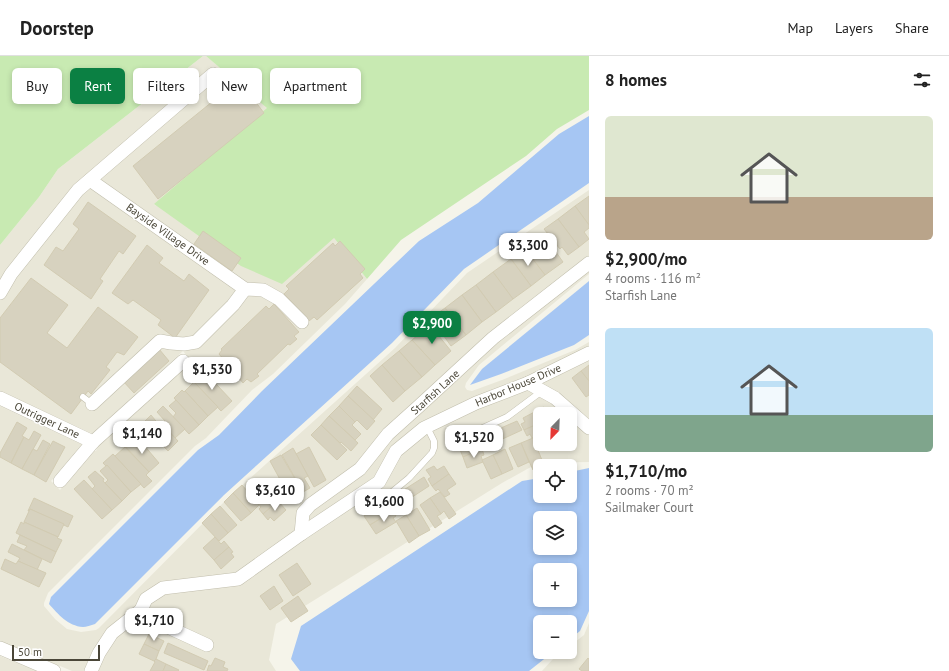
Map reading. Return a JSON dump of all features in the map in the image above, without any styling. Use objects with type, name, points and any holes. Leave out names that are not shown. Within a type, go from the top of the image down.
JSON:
[{"type":"street","points":[[0,293],[11,274],[78,190],[207,79]]},
{"type":"street","name":"Bayside Village Drive","points":[[90,180],[245,289],[263,290],[279,299],[302,322]]},
{"type":"street","name":"Starfish Lane","points":[[301,534],[303,513],[310,505],[360,469],[388,434],[493,338],[589,263]]},
{"type":"street","points":[[88,401],[160,341],[184,344],[196,342],[233,305],[245,289]]},
{"type":"street","name":"Harbor House Drive","points":[[91,671],[99,653],[112,633],[141,610],[146,599],[163,588],[238,579],[301,534],[379,482],[396,451],[424,428],[476,403],[528,383],[589,353]]},
{"type":"street","name":"Outrigger Lane","points":[[60,481],[93,442],[183,360]]},
{"type":"street","points":[[528,383],[555,398],[589,428]]},
{"type":"street","name":"Outrigger Lane","points":[[0,398],[93,442]]},
{"type":"street","points":[[141,610],[157,622],[207,645]]},
{"type":"street","points":[[0,648],[54,671]]},
{"type":"lane","points":[[476,431],[507,418],[542,391]]},
{"type":"lane","points":[[392,492],[410,478],[432,453],[434,442],[427,427]]},
{"type":"shaded area","points":[[203,56],[206,56],[220,68],[207,68],[207,104],[262,103],[268,108],[154,205],[334,238],[367,279],[345,304],[273,374],[252,390],[206,438],[195,446],[48,593],[44,606],[55,619],[67,629],[81,632],[96,630],[99,628],[227,499],[395,348],[467,273],[589,190],[589,274],[479,365],[466,383],[465,387],[467,390],[472,391],[575,350],[589,342],[589,462],[577,462],[577,459],[533,459],[533,466],[502,483],[276,624],[269,660],[276,671],[72,671],[0,641],[0,406],[83,445],[51,481],[60,490],[94,451],[96,451],[98,446],[191,361],[183,351],[93,434],[0,391],[0,245],[39,197],[58,169],[141,104],[199,104],[199,68],[188,68]]},
{"type":"shaded area","points":[[589,623],[589,671],[542,671],[553,659],[577,659],[577,640],[584,635]]},
{"type":"shaded area","points":[[0,656],[37,671],[0,671]]},
{"type":"green space","points":[[0,56],[203,56],[188,68],[133,68],[133,104],[141,104],[58,169],[39,197],[0,245]]},
{"type":"green space","points":[[206,56],[589,56],[589,110],[557,129],[526,156],[401,240],[367,279],[334,238],[282,284],[241,266],[154,204],[267,108],[262,104],[262,68],[220,68]]},
{"type":"water","points":[[589,116],[589,183],[464,269],[392,343],[224,495],[95,624],[83,627],[78,626],[68,622],[52,608],[49,604],[51,597],[198,450],[219,435],[262,391],[419,241],[478,203],[559,134]]},
{"type":"water","points":[[589,281],[589,335],[574,345],[470,385],[482,369]]},
{"type":"water","points":[[589,468],[589,611],[580,631],[577,633],[577,615],[533,615],[533,659],[544,659],[529,671],[300,671],[291,659],[301,626],[522,481],[533,479],[533,503],[577,503],[577,471]]},
{"type":"building","points":[[209,104],[257,104],[264,113],[158,199],[133,166]]},
{"type":"building","points":[[589,196],[589,225],[575,206]]},
{"type":"building","points":[[88,202],[136,236],[123,254],[119,251],[100,279],[103,281],[91,299],[44,265],[56,247],[63,251],[79,229],[73,224]]},
{"type":"building","points":[[575,206],[589,225],[589,228],[584,232],[589,239],[579,247],[558,219]]},
{"type":"building","points":[[558,219],[579,247],[568,255],[562,247],[560,249],[544,229]]},
{"type":"building","points":[[203,231],[241,258],[232,271],[194,244]]},
{"type":"building","points":[[544,235],[563,262],[545,275],[525,249]]},
{"type":"building","points":[[340,241],[365,269],[360,274],[363,278],[317,320],[314,317],[309,321],[284,294],[289,289],[286,286],[333,243],[335,246]]},
{"type":"building","points":[[147,245],[163,258],[159,263],[184,281],[189,274],[209,290],[175,338],[158,325],[161,320],[133,300],[128,304],[112,293]]},
{"type":"building","points":[[525,249],[545,275],[531,286],[511,259]]},
{"type":"building","points":[[511,259],[531,286],[513,299],[493,272]]},
{"type":"building","points":[[493,272],[513,299],[496,312],[476,285]]},
{"type":"building","points":[[31,278],[68,305],[47,333],[67,348],[98,307],[138,337],[124,355],[117,352],[106,367],[110,370],[91,394],[88,391],[71,414],[0,362],[0,318]]},
{"type":"building","points":[[476,285],[496,312],[482,322],[462,295]]},
{"type":"building","points":[[462,295],[482,322],[466,335],[445,308]]},
{"type":"building","points":[[274,304],[299,332],[294,336],[297,339],[290,345],[288,344],[257,374],[259,376],[251,382],[247,379],[243,383],[219,354],[222,350],[221,349],[266,306],[269,309]]},
{"type":"building","points":[[445,308],[466,335],[451,346],[431,318]]},
{"type":"building","points":[[430,325],[451,351],[435,365],[412,340]]},
{"type":"building","points":[[412,340],[435,365],[422,377],[399,351]]},
{"type":"building","points":[[159,349],[169,361],[134,393],[123,381]]},
{"type":"building","points":[[399,351],[422,377],[405,391],[382,365]]},
{"type":"building","points":[[382,365],[405,391],[393,402],[370,376]]},
{"type":"building","points":[[589,365],[589,381],[581,371]]},
{"type":"building","points":[[203,370],[232,401],[221,411],[192,381]]},
{"type":"building","points":[[581,371],[589,381],[589,395],[586,397],[572,378]]},
{"type":"building","points":[[194,382],[218,407],[208,416],[185,391]]},
{"type":"building","points":[[357,386],[382,409],[373,420],[348,396]]},
{"type":"building","points":[[182,390],[184,392],[185,391],[208,416],[199,425],[174,398]]},
{"type":"building","points":[[348,396],[375,421],[367,430],[357,420],[355,422],[339,406]]},
{"type":"building","points":[[176,400],[199,425],[189,434],[173,417],[176,413],[169,406]]},
{"type":"building","points":[[163,406],[185,429],[175,438],[162,424],[165,421],[157,412]]},
{"type":"building","points":[[339,406],[355,422],[352,425],[361,434],[355,440],[329,416]]},
{"type":"building","points":[[533,413],[533,426],[524,430],[521,424],[525,422],[523,418]]},
{"type":"building","points":[[151,415],[160,426],[162,424],[178,441],[168,451],[142,424]]},
{"type":"building","points":[[329,416],[358,443],[351,451],[321,425]]},
{"type":"building","points":[[517,421],[522,430],[483,448],[478,438]]},
{"type":"building","points":[[17,422],[27,428],[22,436],[24,437],[11,463],[0,457],[0,453]]},
{"type":"building","points":[[321,425],[347,450],[337,460],[311,435]]},
{"type":"building","points":[[533,426],[533,438],[530,434],[527,436],[524,430]]},
{"type":"building","points":[[34,431],[41,435],[22,469],[11,463],[24,437],[29,440]]},
{"type":"building","points":[[131,438],[139,447],[143,444],[159,463],[149,472],[124,445]]},
{"type":"building","points":[[533,438],[533,451],[538,451],[542,459],[533,459],[533,470],[521,443]]},
{"type":"building","points":[[43,440],[50,444],[34,475],[22,469],[33,449],[37,451]]},
{"type":"building","points":[[474,440],[476,444],[479,443],[482,449],[463,457],[459,447]]},
{"type":"building","points":[[53,441],[65,447],[46,482],[34,475]]},
{"type":"building","points":[[521,443],[529,462],[518,467],[509,448]]},
{"type":"building","points":[[125,447],[149,472],[146,475],[152,481],[144,488],[115,456]]},
{"type":"building","points":[[309,447],[326,480],[314,487],[296,454]]},
{"type":"building","points":[[293,448],[308,476],[304,478],[310,488],[303,492],[282,455]]},
{"type":"building","points":[[482,449],[484,455],[481,456],[483,462],[467,468],[463,457]]},
{"type":"building","points":[[505,449],[513,469],[502,474],[493,455]]},
{"type":"building","points":[[113,454],[141,484],[131,492],[103,463]]},
{"type":"building","points":[[281,455],[301,489],[289,496],[270,461]]},
{"type":"building","points":[[493,455],[502,474],[491,479],[482,460]]},
{"type":"building","points":[[107,465],[131,492],[122,501],[105,483],[108,480],[100,471]]},
{"type":"building","points":[[434,466],[437,470],[444,466],[449,474],[432,486],[428,479],[431,477],[426,470]]},
{"type":"building","points":[[95,471],[104,479],[103,481],[122,501],[112,510],[92,489],[95,486],[88,477]]},
{"type":"building","points":[[449,474],[456,484],[447,490],[450,494],[445,497],[438,489],[436,491],[432,486]]},
{"type":"building","points":[[424,477],[429,486],[394,509],[388,500]]},
{"type":"building","points":[[84,480],[112,510],[102,519],[74,489]]},
{"type":"building","points":[[242,485],[259,505],[251,513],[233,493]]},
{"type":"building","points":[[267,488],[278,501],[263,514],[259,509],[261,507],[254,498]]},
{"type":"building","points":[[440,492],[456,514],[449,519],[444,511],[441,514],[430,498]]},
{"type":"building","points":[[233,493],[251,513],[241,521],[224,502]]},
{"type":"building","points":[[34,498],[73,516],[68,527],[30,509],[28,511]]},
{"type":"building","points":[[430,498],[441,514],[437,516],[442,523],[435,528],[420,505]]},
{"type":"building","points":[[278,501],[286,510],[274,521],[270,517],[268,520],[263,514]]},
{"type":"building","points":[[384,503],[386,507],[389,505],[393,511],[370,525],[364,516]]},
{"type":"building","points":[[220,506],[237,525],[228,533],[211,514]]},
{"type":"building","points":[[417,508],[430,530],[419,536],[406,515]]},
{"type":"building","points":[[30,509],[64,524],[58,537],[24,522]]},
{"type":"building","points":[[393,511],[396,516],[393,518],[396,522],[376,534],[370,525]]},
{"type":"building","points":[[211,514],[228,533],[219,541],[202,523]]},
{"type":"building","points":[[406,515],[419,536],[409,543],[396,521]]},
{"type":"building","points":[[21,522],[24,524],[24,522],[62,540],[56,552],[16,533]]},
{"type":"building","points":[[20,535],[56,552],[51,563],[24,550],[27,546],[17,542]]},
{"type":"building","points":[[215,537],[221,544],[224,541],[229,547],[214,560],[203,548]]},
{"type":"building","points":[[12,544],[42,559],[37,570],[18,561],[20,558],[8,552]]},
{"type":"building","points":[[229,547],[233,552],[231,553],[234,557],[221,569],[214,560]]},
{"type":"building","points":[[5,559],[16,564],[18,561],[46,573],[39,587],[1,569]]},
{"type":"building","points":[[297,563],[311,584],[293,596],[279,575]]},
{"type":"building","points":[[274,586],[283,601],[270,610],[260,596]]},
{"type":"building","points":[[298,596],[308,611],[291,622],[281,608]]},
{"type":"building","points":[[149,634],[164,641],[159,651],[144,644]]},
{"type":"building","points":[[168,643],[208,661],[204,670],[164,653]]},
{"type":"building","points":[[144,644],[159,651],[154,661],[139,654]]},
{"type":"building","points":[[215,658],[225,662],[223,667],[228,669],[227,671],[207,671],[209,665],[211,666]]},
{"type":"building","points":[[588,658],[589,671],[582,671],[579,669]]},
{"type":"building","points":[[156,659],[166,664],[163,671],[150,671]]},
{"type":"building","points":[[166,664],[179,670],[163,671]]}]
